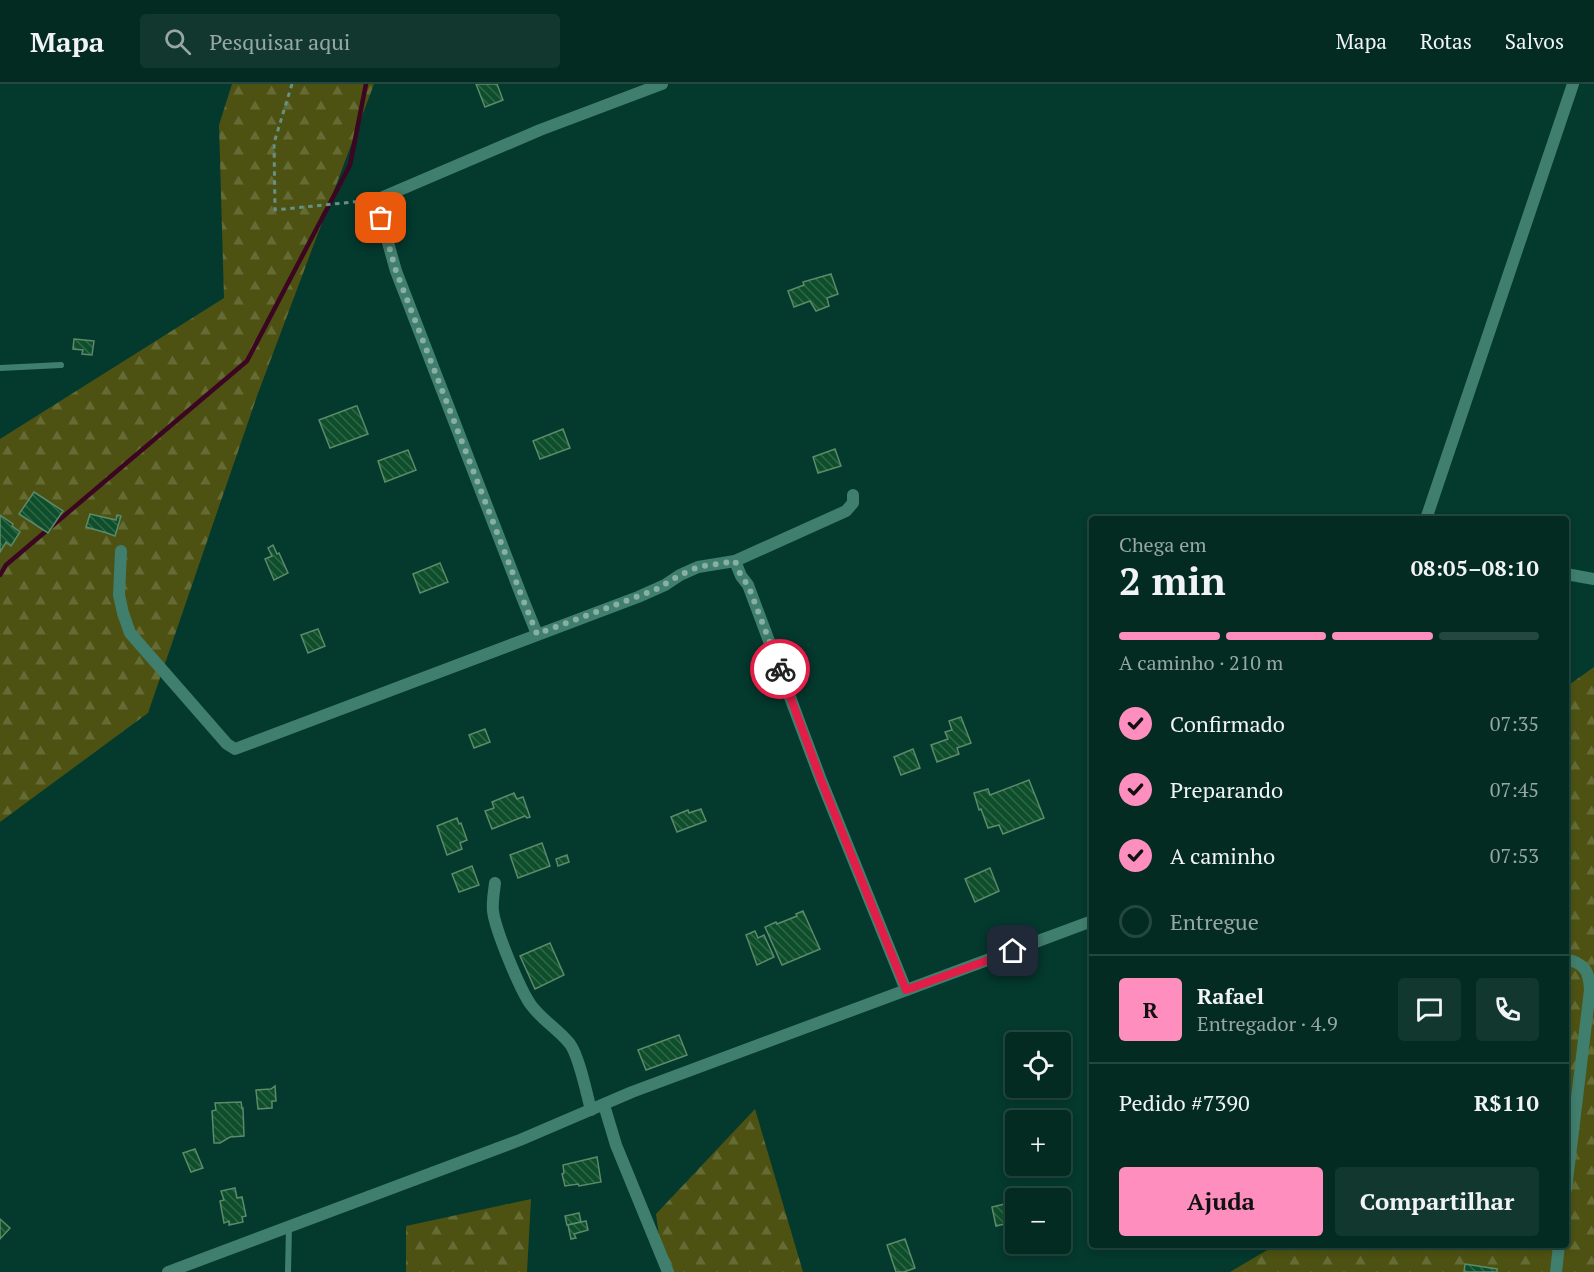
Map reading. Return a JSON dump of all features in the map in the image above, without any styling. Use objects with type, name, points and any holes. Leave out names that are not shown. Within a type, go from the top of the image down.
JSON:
[{"type":"street","points":[[537,634],[396,271],[376,200],[530,135],[662,84]]},
{"type":"street","points":[[1427,516],[1573,84]]},
{"type":"street","points":[[121,551],[119,595],[130,633],[227,744],[236,749],[655,590],[698,567],[735,561],[846,511],[853,503],[853,495]]},
{"type":"street","points":[[735,561],[741,576],[748,585],[821,780],[906,990]]},
{"type":"street","points":[[1569,575],[1594,579]]},
{"type":"street","points":[[495,884],[493,911],[495,920],[519,982],[531,1005],[570,1045],[575,1054],[591,1110]]},
{"type":"street","points":[[168,1272],[520,1140],[632,1092],[1089,922]]},
{"type":"street","points":[[1569,960],[1578,962],[1586,969],[1590,979],[1569,1164]]},
{"type":"street","points":[[604,1105],[616,1145],[668,1272]]},
{"type":"street","points":[[1555,1248],[1556,1272]]},
{"type":"lane","points":[[0,368],[61,365]]},
{"type":"lane","points":[[288,1272],[290,1227]]},
{"type":"path","points":[[292,84],[274,143],[275,210],[376,200]]},
{"type":"green space","points":[[232,84],[374,84],[257,396],[148,713],[0,822],[0,439],[224,298],[219,125]]},
{"type":"green space","points":[[1594,667],[1594,1272],[1230,1272],[1271,1248],[1569,1248],[1569,685]]},
{"type":"green space","points":[[755,1109],[803,1272],[664,1272],[656,1214]]},
{"type":"green space","points":[[531,1199],[527,1272],[406,1272],[406,1226]]},
{"type":"building","points":[[476,84],[497,84],[503,100],[485,107]]},
{"type":"building","points":[[831,274],[838,294],[827,298],[829,306],[816,311],[810,301],[794,307],[788,291],[804,285],[803,282]]},
{"type":"building","points":[[74,339],[94,341],[92,355],[82,354],[83,350],[73,349]]},
{"type":"building","points":[[357,406],[368,434],[330,448],[319,420]]},
{"type":"building","points":[[563,429],[570,448],[540,459],[533,441]]},
{"type":"building","points":[[835,449],[841,466],[818,473],[813,457]]},
{"type":"building","points":[[408,450],[416,470],[385,482],[378,461]]},
{"type":"building","points":[[34,492],[63,511],[48,533],[19,514]]},
{"type":"building","points":[[90,514],[116,520],[117,515],[121,516],[115,536],[86,527]]},
{"type":"building","points":[[0,515],[20,532],[11,546],[6,542],[0,552]]},
{"type":"building","points":[[273,545],[288,573],[274,580],[265,559],[272,556],[268,548]]},
{"type":"building","points":[[440,563],[448,582],[420,593],[413,574]]},
{"type":"building","points":[[318,629],[325,646],[308,653],[301,635]]},
{"type":"building","points":[[961,717],[971,743],[957,748],[959,754],[937,762],[931,745],[948,739],[945,732],[952,730],[949,721]]},
{"type":"building","points":[[485,729],[490,742],[474,748],[469,735]]},
{"type":"building","points":[[913,749],[920,768],[901,775],[894,757]]},
{"type":"building","points":[[1029,780],[1044,818],[1003,834],[999,825],[988,828],[974,793],[988,789],[990,795]]},
{"type":"building","points":[[514,793],[517,799],[523,797],[530,817],[525,816],[492,829],[485,811],[494,808],[492,802]]},
{"type":"building","points":[[701,809],[706,821],[677,832],[671,817],[688,810],[689,813]]},
{"type":"building","points":[[457,818],[467,840],[460,843],[462,849],[447,855],[437,826]]},
{"type":"building","points":[[542,843],[550,866],[518,878],[510,855]]},
{"type":"building","points":[[567,855],[569,862],[558,866],[556,859]]},
{"type":"building","points":[[472,866],[479,885],[459,892],[452,874]]},
{"type":"building","points":[[990,868],[999,891],[975,902],[965,879]]},
{"type":"building","points":[[803,911],[820,949],[782,965],[765,927],[797,916],[796,914]]},
{"type":"building","points":[[755,931],[758,938],[764,935],[774,957],[757,965],[746,935]]},
{"type":"building","points":[[550,943],[564,975],[535,989],[520,956]]},
{"type":"building","points":[[679,1035],[687,1055],[646,1070],[638,1050]]},
{"type":"building","points":[[275,1086],[276,1101],[272,1101],[272,1108],[258,1109],[256,1090],[271,1089]]},
{"type":"building","points":[[241,1102],[244,1136],[230,1137],[220,1143],[214,1143],[212,1111],[216,1110],[215,1103]]},
{"type":"building","points":[[195,1149],[203,1168],[191,1172],[183,1153]]},
{"type":"building","points":[[597,1157],[601,1182],[565,1186],[562,1174],[564,1173],[563,1165]]},
{"type":"building","points":[[235,1188],[237,1198],[242,1197],[246,1216],[242,1217],[243,1222],[229,1225],[229,1221],[224,1223],[220,1201],[224,1200],[221,1191]]},
{"type":"building","points":[[1005,1204],[1005,1224],[996,1226],[992,1207]]},
{"type":"building","points":[[579,1213],[581,1222],[567,1225],[565,1216]]},
{"type":"building","points":[[0,1219],[10,1228],[0,1239]]},
{"type":"building","points":[[586,1221],[588,1230],[574,1234],[576,1238],[571,1239],[568,1225]]},
{"type":"building","points":[[905,1239],[915,1268],[896,1272],[887,1245]]},
{"type":"building","points":[[1465,1264],[1497,1269],[1497,1272],[1464,1272]]},
{"type":"waterway","points":[[0,575],[6,565],[247,361],[350,165],[366,84]]},
{"type":"way so far","points":[[381,218],[396,271],[537,634],[655,590],[698,567],[735,561],[741,576],[748,585],[780,669]]},
{"type":"route","points":[[780,669],[821,780],[906,990],[1013,951]]}]
